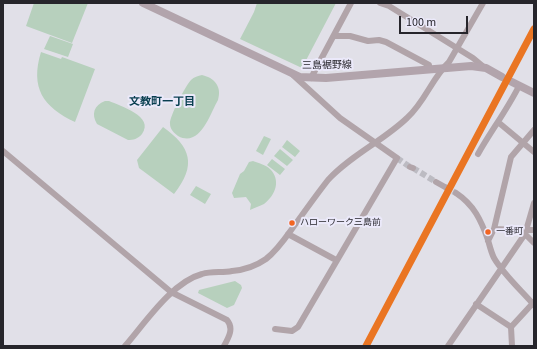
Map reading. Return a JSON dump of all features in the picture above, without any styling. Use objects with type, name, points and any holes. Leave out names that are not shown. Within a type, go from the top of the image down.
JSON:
[{"type":"main road","name":"三島裾野線","points":[[143,3],[300,77],[311,78],[471,66],[485,68],[502,77]]},
{"type":"main road","points":[[516,84],[534,93]]},
{"type":"street","points":[[311,78],[351,3]]},
{"type":"street","points":[[380,3],[389,5],[477,61],[485,68]]},
{"type":"street","points":[[126,346],[171,292],[185,281],[210,272],[232,272],[252,267],[266,259],[278,247],[337,170],[407,119],[416,109],[442,68],[449,62],[483,3]]},
{"type":"street","points":[[334,36],[350,36],[368,41],[379,40],[386,42],[428,65],[430,70]]},
{"type":"street","points":[[275,329],[292,331],[298,327],[397,158],[340,118],[292,74]]},
{"type":"street","points":[[478,154],[488,135],[511,103],[516,84]]},
{"type":"street","points":[[498,122],[534,152]]},
{"type":"street","points":[[488,241],[494,229],[511,157],[534,130]]},
{"type":"street","points":[[3,151],[171,292],[227,320],[231,326],[230,334],[224,346]]},
{"type":"street","points":[[436,182],[445,187]]},
{"type":"street","points":[[456,193],[466,199],[477,213],[491,252],[501,268],[534,304],[511,327],[512,346]]},
{"type":"street","points":[[448,346],[526,232],[534,203]]},
{"type":"street","points":[[494,229],[518,230],[526,232],[534,230]]},
{"type":"street","points":[[526,232],[534,243]]},
{"type":"street","points":[[288,234],[336,260]]},
{"type":"street","points":[[476,304],[511,327]]},
{"type":"green space","points":[[34,3],[88,3],[72,43],[26,26]]},
{"type":"green space","points":[[257,3],[336,3],[302,68],[240,39]]},
{"type":"green space","points":[[50,36],[73,44],[68,57],[44,49]]},
{"type":"green space","points":[[41,52],[61,59],[62,57],[95,69],[75,122],[55,110],[47,103],[42,95],[38,86],[37,76]]},
{"type":"green space","points":[[202,75],[211,78],[218,87],[218,100],[208,121],[198,134],[186,138],[178,136],[172,131],[170,120],[178,101],[191,80]]},
{"type":"green space","points":[[105,101],[109,101],[128,109],[140,117],[144,122],[145,128],[142,134],[135,139],[128,140],[97,124],[94,117],[96,107]]},
{"type":"green space","points":[[163,127],[180,142],[188,157],[186,174],[174,194],[139,168],[137,160]]},
{"type":"green space","points":[[264,136],[271,139],[263,155],[256,151]]},
{"type":"green space","points":[[287,140],[300,151],[295,157],[282,147]]},
{"type":"green space","points":[[280,149],[293,160],[287,166],[274,156]]},
{"type":"green space","points":[[272,159],[285,169],[280,175],[267,165]]},
{"type":"green space","points":[[253,161],[270,169],[275,178],[276,187],[272,196],[264,204],[250,210],[251,204],[246,197],[234,198],[232,193],[240,174],[244,171],[249,162]]},
{"type":"green space","points":[[196,186],[211,194],[205,204],[190,195]]},
{"type":"green space","points":[[235,281],[241,285],[242,288],[234,305],[227,308],[198,293],[199,290]]},
{"type":"tunnel","points":[[397,158],[410,167]]},
{"type":"tunnel","points":[[413,168],[436,182]]},
{"type":"tunnel","points":[[445,187],[456,193]]},
{"type":"transit line","points":[[366,346],[534,29]]},
{"type":"place","name":"ハローワーク三島前","points":[[292,223]]},
{"type":"place","name":"一番町","points":[[488,232]]},
{"type":"district","name":"文教町一丁目","points":[[162,103]]}]
